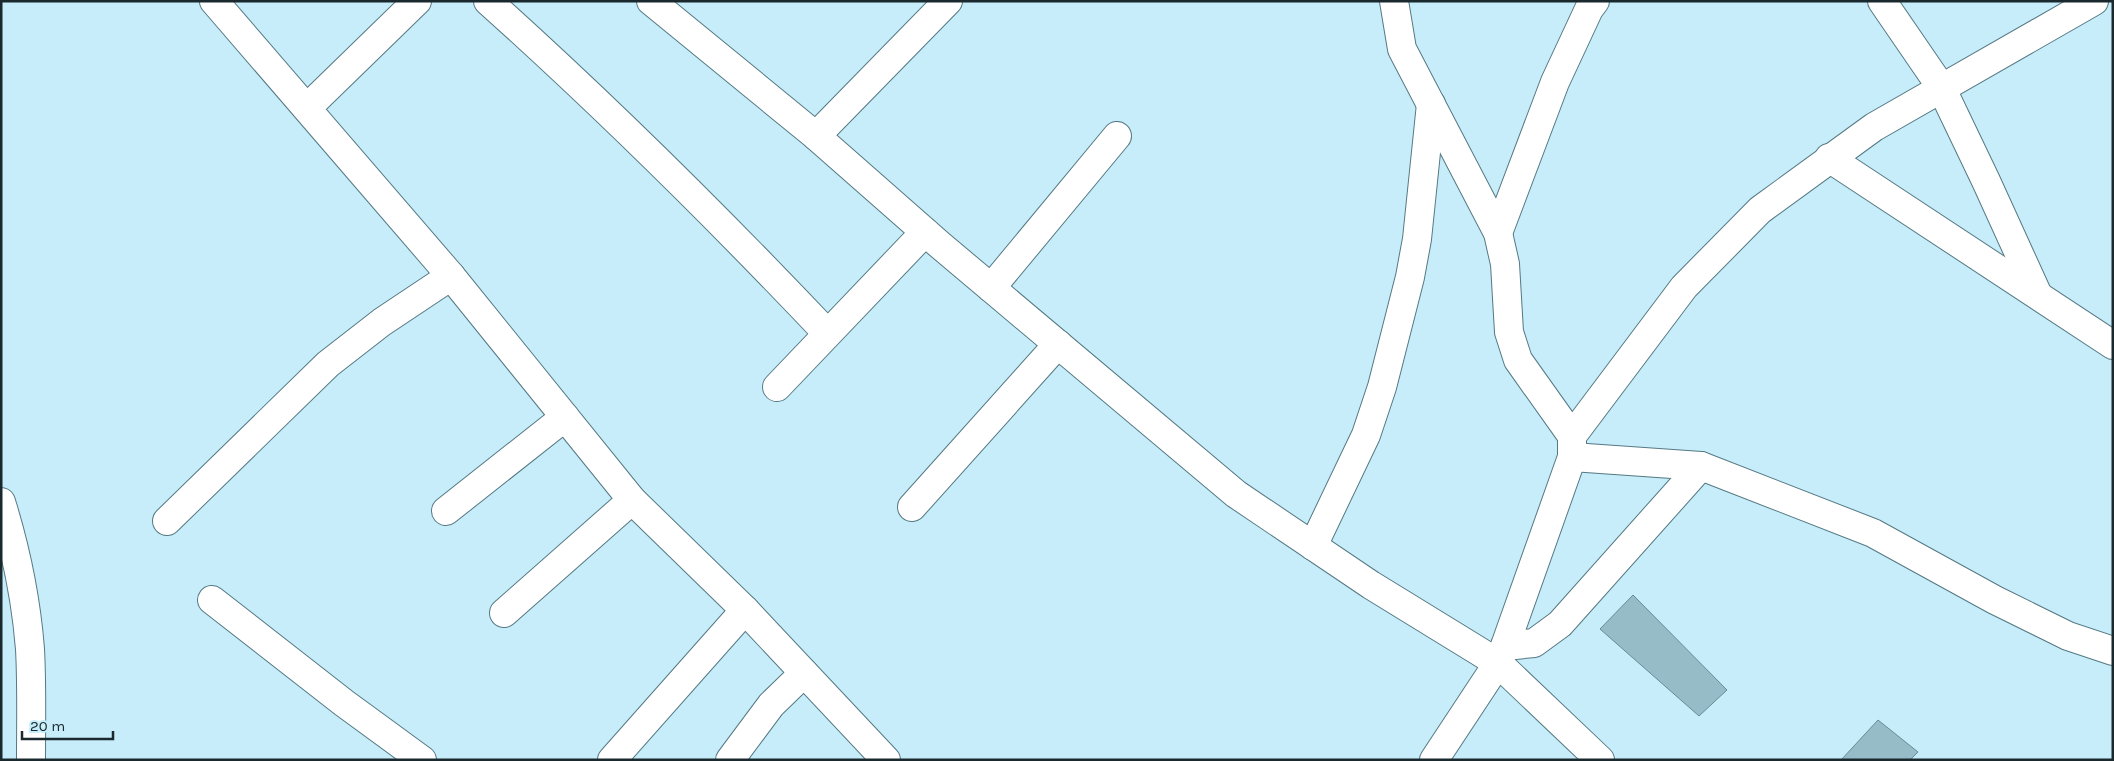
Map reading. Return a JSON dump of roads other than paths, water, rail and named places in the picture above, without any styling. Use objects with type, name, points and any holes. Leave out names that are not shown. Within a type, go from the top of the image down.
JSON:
[{"type":"street","points":[[214,1],[451,276],[632,500],[745,610],[886,760]]},
{"type":"street","points":[[307,108],[417,1]]},
{"type":"street","points":[[488,1],[588,92],[742,244],[827,333]]},
{"type":"street","points":[[650,1],[816,136],[925,232],[1236,494],[1371,585],[1502,655],[1600,760]]},
{"type":"street","points":[[816,136],[948,1]]},
{"type":"street","points":[[1394,1],[1402,49],[1498,234],[1505,264],[1509,332],[1518,360],[1572,447],[1701,466],[1873,533],[2003,604],[2068,636],[2113,651]]},
{"type":"street","points":[[1498,234],[1555,82],[1589,9],[1595,1]]},
{"type":"street","points":[[1882,1],[1940,87],[1986,181],[2037,293]]},
{"type":"street","points":[[1434,760],[1502,655],[1572,447],[1684,287],[1760,210],[1829,158],[1874,127],[1940,87],[2094,1]]},
{"type":"street","points":[[1313,546],[1366,435],[1382,387],[1410,277],[1417,239],[1431,104]]},
{"type":"street","points":[[991,288],[1117,136]]},
{"type":"street","points":[[1829,158],[2037,293],[2113,345]]},
{"type":"street","points":[[777,387],[925,232]]},
{"type":"street","points":[[167,521],[328,364],[376,326],[451,276]]},
{"type":"street","points":[[912,507],[1058,344]]},
{"type":"street","points":[[446,511],[565,417]]},
{"type":"street","points":[[1502,655],[1534,643],[1560,624],[1701,466]]},
{"type":"street","points":[[504,613],[632,500]]},
{"type":"street","points":[[1,502],[7,542],[23,594],[30,649],[31,760]]},
{"type":"street","points":[[212,600],[344,703],[422,760]]},
{"type":"street","points":[[612,760],[745,610]]},
{"type":"street","points":[[730,760],[771,705],[804,673]]}]
